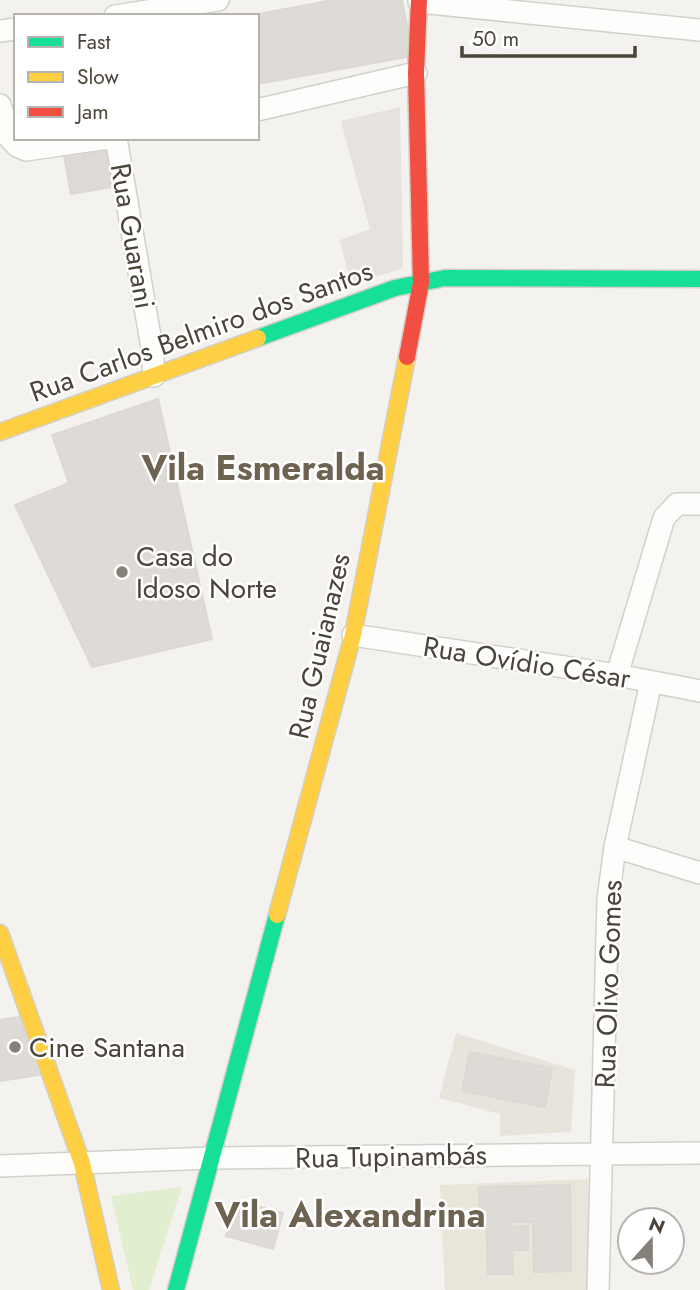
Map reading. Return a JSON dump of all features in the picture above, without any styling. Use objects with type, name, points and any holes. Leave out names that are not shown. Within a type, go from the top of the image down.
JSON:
[{"type":"main road","name":"Rua Guaianazes","points":[[176,1290],[353,635],[421,283],[416,73],[419,1]]},
{"type":"main road","name":"Rua Carlos Belmiro dos Santos","points":[[0,432],[395,288],[445,278],[700,279]]},
{"type":"main road","points":[[0,933],[82,1163],[111,1290]]},
{"type":"street","points":[[128,14],[218,0]]},
{"type":"street","points":[[419,1],[700,30]]},
{"type":"street","points":[[259,110],[416,73]]},
{"type":"street","points":[[0,105],[5,133],[17,146],[26,150],[94,140]]},
{"type":"street","name":"Rua Guarani","points":[[116,140],[152,348],[154,376]]},
{"type":"street","points":[[617,676],[664,518],[677,505],[700,504]]},
{"type":"street","name":"Rua Ovídio César","points":[[353,635],[700,691]]},
{"type":"street","name":"Rua Olivo Gomes","points":[[598,1290],[608,899],[615,847],[651,682]]},
{"type":"street","points":[[615,847],[700,873]]},
{"type":"street","name":"Rua Tupinambás","points":[[0,1166],[211,1158],[700,1153]]},
{"type":"shaded area","points":[[400,107],[403,268],[351,285],[340,240],[370,229],[341,121]]},
{"type":"shaded area","points":[[456,1033],[575,1070],[571,1132],[500,1136],[500,1114],[439,1098]]},
{"type":"shaded area","points":[[588,1179],[591,1290],[445,1290],[440,1185]]},
{"type":"green space","points":[[182,1187],[149,1290],[133,1290],[111,1196]]},
{"type":"building","points":[[333,0],[402,0],[413,56],[259,84],[258,14]]},
{"type":"building","points":[[106,151],[111,187],[89,191],[83,154]]},
{"type":"building","points":[[80,152],[83,154],[89,191],[71,194],[64,155]]},
{"type":"building","name":"Casa do Idoso Norte","points":[[158,399],[212,639],[92,667],[15,505],[69,483],[52,435]]},
{"type":"building","name":"Cine Santana","points":[[19,1017],[39,1075],[0,1081],[0,1020]]},
{"type":"building","points":[[470,1052],[552,1068],[545,1107],[462,1091]]},
{"type":"building","points":[[570,1185],[571,1271],[534,1272],[533,1222],[511,1222],[512,1227],[528,1226],[528,1250],[512,1250],[513,1274],[488,1274],[486,1217],[480,1217],[479,1187]]},
{"type":"building","points":[[236,1200],[283,1213],[273,1249],[226,1236]]},
{"type":"traffic: fast","points":[[258,338],[395,288],[445,278],[700,279]]},
{"type":"traffic: fast","points":[[176,1290],[277,915]]},
{"type":"traffic: slow","points":[[0,432],[258,338]]},
{"type":"traffic: slow","points":[[277,915],[353,635],[407,357]]},
{"type":"traffic: slow","points":[[0,933],[82,1163],[111,1290]]},
{"type":"traffic: jam","points":[[407,357],[421,283],[416,73],[419,0]]},
{"type":"place","name":"Casa do Idoso Norte","points":[[122,572]]},
{"type":"place","name":"Cine Santana","points":[[15,1047]]},
{"type":"district","name":"Vila Esmeralda","points":[[263,468]]},
{"type":"district","name":"Vila Alexandrina","points":[[350,1215]]}]
